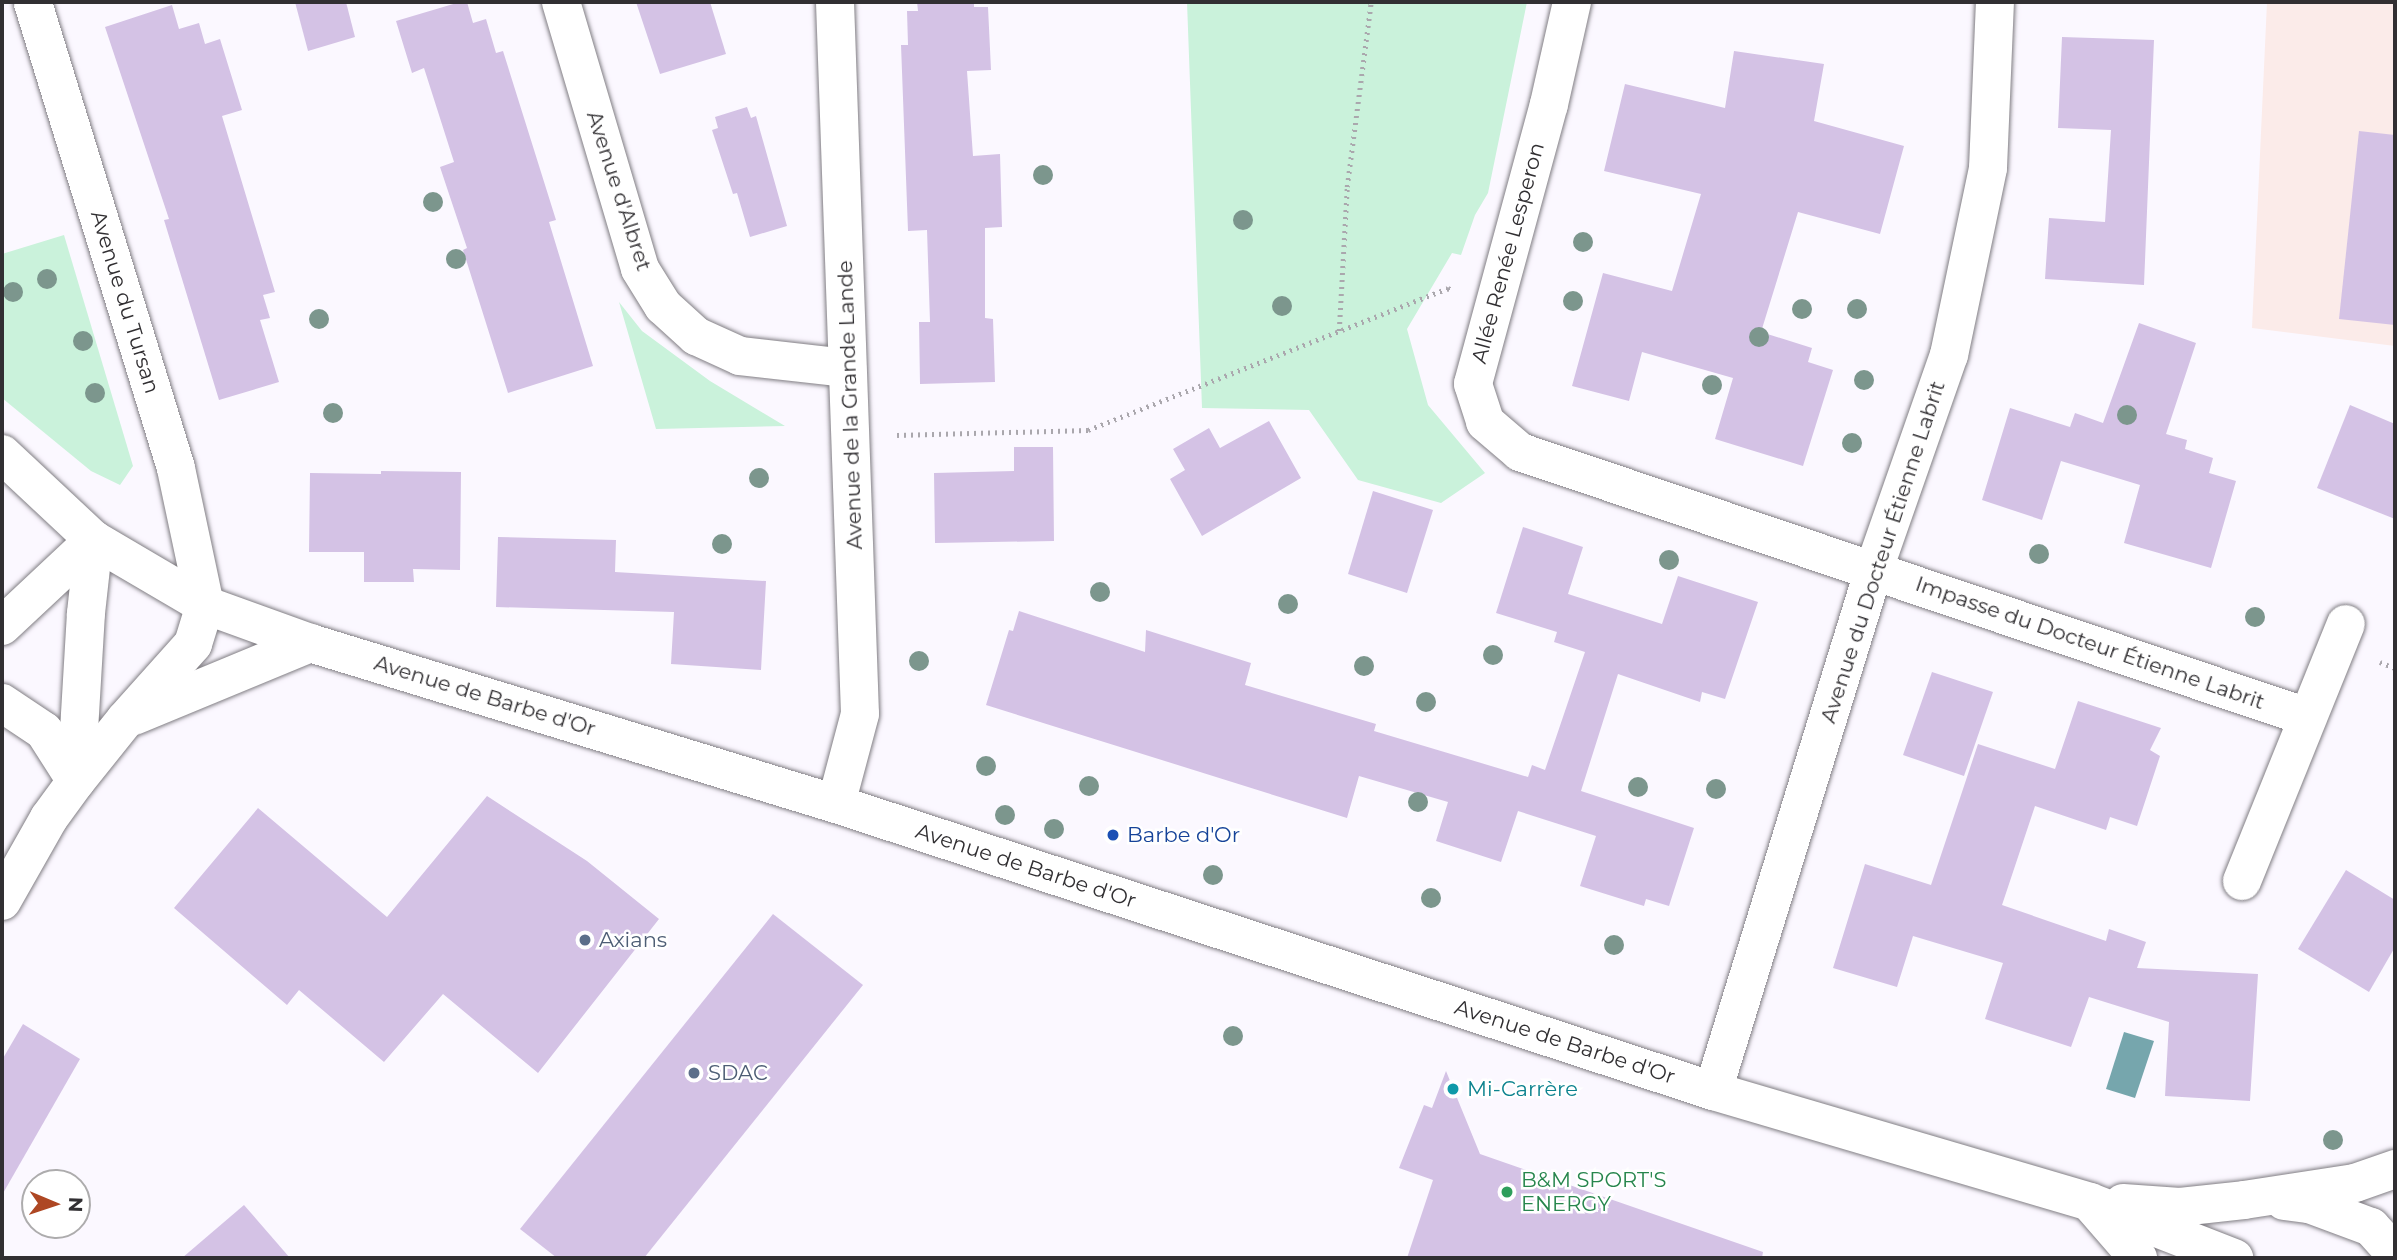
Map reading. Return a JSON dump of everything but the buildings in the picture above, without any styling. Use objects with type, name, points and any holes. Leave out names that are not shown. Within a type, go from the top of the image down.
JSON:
[{"type":"street","name":"Avenue du Tursan","points":[[33,2],[176,468],[205,605]]},
{"type":"street","name":"Avenue d'Albret","points":[[561,2],[640,269],[663,306],[696,336],[740,356],[847,368]]},
{"type":"street","name":"Avenue de la Grande Lande","points":[[835,2],[848,437],[858,597],[860,714],[835,804]]},
{"type":"street","name":"Allée Renée Lesperon","points":[[1572,2],[1549,104],[1472,384],[1485,422],[1520,452],[1874,569]]},
{"type":"street","name":"Avenue du Docteur Étienne Labrit","points":[[1713,1091],[1874,569],[1949,355],[1988,168],[1995,2]]},
{"type":"street","name":"Avenue de Barbe d'Or","points":[[2,454],[94,540],[205,605],[310,643],[835,804],[1713,1091],[2090,1202],[2234,1258]]},
{"type":"street","points":[[2,626],[94,540]]},
{"type":"street","points":[[76,781],[86,613],[94,540]]},
{"type":"street","name":"Impasse du Docteur Étienne Labrit","points":[[1874,569],[2307,717]]},
{"type":"street","points":[[2,901],[49,818],[76,781],[125,720],[193,644],[205,605]]},
{"type":"street","points":[[2242,881],[2346,624]]},
{"type":"street","points":[[125,720],[310,643]]},
{"type":"street","points":[[2,703],[44,731],[76,781]]},
{"type":"street","name":"Avenue de Barbe d'Or","points":[[2090,1202],[2180,1207],[2355,1183],[2395,1169]]},
{"type":"street","name":"Avenue de Barbe d'Or","points":[[2258,1197],[2309,1204],[2371,1227],[2395,1254]]},
{"type":"street","points":[[2090,1202],[2138,1258]]},
{"type":"path","points":[[1339,331],[1347,187],[1371,2]]},
{"type":"path","points":[[848,437],[1088,430],[1448,288],[1493,303]]},
{"type":"shaded area","points":[[2267,2],[2395,2],[2395,346],[2252,328]]},
{"type":"green space","points":[[1187,2],[1527,2],[1488,193],[1475,215],[1461,255],[1452,253],[1407,329],[1428,405],[1485,473],[1441,503],[1358,480],[1309,410],[1202,408]]},
{"type":"green space","points":[[64,235],[133,466],[120,485],[91,471],[2,398],[2,254]]},
{"type":"green space","points":[[619,302],[642,331],[710,381],[785,426],[656,429]]},
{"type":"water","points":[[2124,1032],[2154,1041],[2135,1098],[2106,1089]]},
{"type":"place","name":"Barbe d'Or","points":[[1113,835]]},
{"type":"place","name":"Axians","points":[[585,940]]},
{"type":"place","name":"SDAC","points":[[694,1073]]},
{"type":"place","name":"Mi-Carrère","points":[[1453,1089]]},
{"type":"place","name":"B&M SPORT'S ENERGY","points":[[1507,1192]]}]
